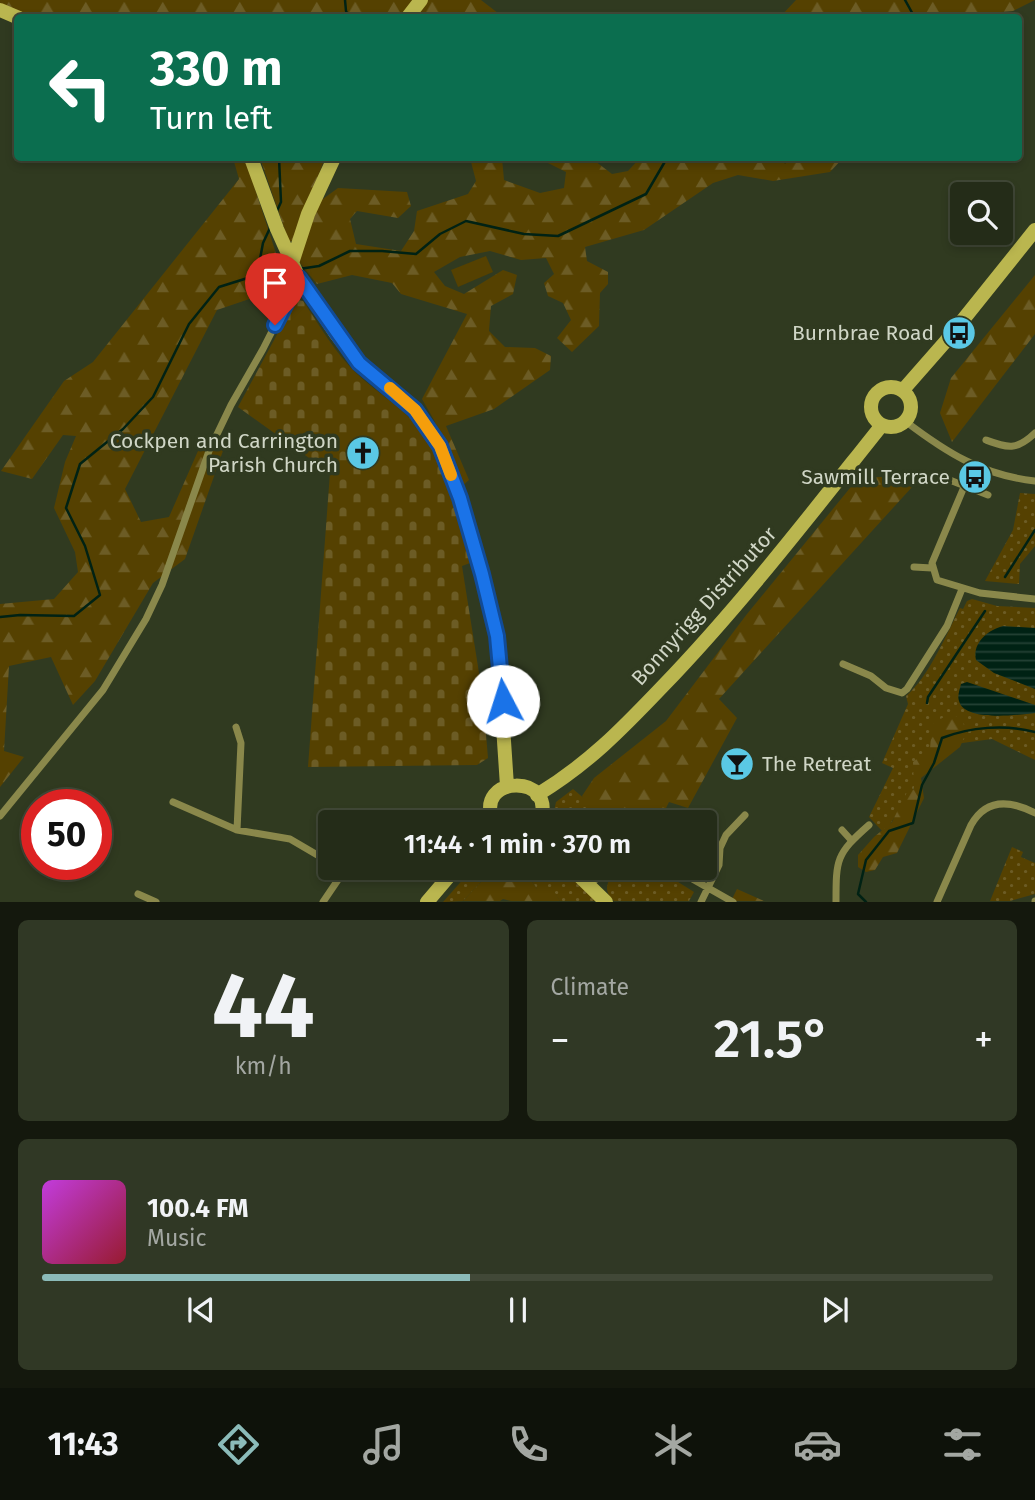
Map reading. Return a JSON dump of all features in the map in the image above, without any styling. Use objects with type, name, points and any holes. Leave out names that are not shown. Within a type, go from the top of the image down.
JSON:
[{"type":"main road","points":[[410,14],[421,0]]},
{"type":"main road","points":[[252,161],[299,278],[359,363],[415,410],[440,446],[460,498],[497,636],[507,786]]},
{"type":"main road","points":[[292,263],[308,214],[333,161]]},
{"type":"main road","points":[[903,390],[1035,230]]},
{"type":"main road","points":[[893,386],[903,390],[912,404],[910,415],[898,426],[882,425],[871,411],[874,396],[886,387],[893,386]]},
{"type":"main road","name":"Bonnyrigg Distributor","points":[[537,795],[564,779],[602,749],[707,640],[882,425]]},
{"type":"main road","points":[[490,810],[495,795],[507,786],[524,785],[537,795],[542,810]]},
{"type":"main road","points":[[427,901],[445,880]]},
{"type":"main road","points":[[584,880],[606,901]]},
{"type":"street","points":[[0,816],[103,690],[146,619],[162,585],[209,452],[299,278]]},
{"type":"street","points":[[905,421],[961,460],[996,473],[1035,481]]},
{"type":"street","points":[[986,440],[1007,448],[1024,443],[1035,433]]},
{"type":"street","points":[[942,477],[988,495]]},
{"type":"street","points":[[964,487],[932,568],[937,579],[980,593],[1035,599]]},
{"type":"street","points":[[915,567],[932,568]]},
{"type":"street","points":[[843,664],[871,676],[893,691],[902,693],[908,689],[947,626],[962,589]]},
{"type":"street","points":[[236,727],[242,743],[237,830]]},
{"type":"street","points":[[173,802],[237,830],[290,839],[318,855]]},
{"type":"street","points":[[937,901],[971,825],[979,814],[990,806],[1009,803],[1035,813]]},
{"type":"street","points":[[701,901],[719,865],[720,848],[726,835],[745,815]]},
{"type":"street","points":[[836,901],[838,860],[852,841],[869,825]]},
{"type":"street","points":[[842,830],[852,841]]},
{"type":"street","points":[[323,901],[336,880]]},
{"type":"street","points":[[590,885],[596,880]]},
{"type":"street","points":[[695,880],[733,901]]},
{"type":"street","points":[[138,894],[156,901]]},
{"type":"green space","points":[[0,0],[481,0],[499,14],[22,14],[0,4]]},
{"type":"green space","points":[[796,0],[1035,0],[1013,11],[976,14],[783,14]]},
{"type":"green space","points":[[234,161],[246,161],[284,278],[279,289],[217,310],[125,489],[141,522],[169,517],[205,435],[225,445],[185,559],[153,583],[95,681],[73,705],[51,657],[9,666],[4,751],[24,757],[0,787],[0,604],[54,599],[78,572],[75,552],[54,508],[65,462],[76,436],[63,435],[32,479],[1,471],[64,381],[93,362],[239,179]]},
{"type":"green space","points":[[261,161],[324,161],[294,240],[289,242]]},
{"type":"green space","points":[[471,161],[502,161],[504,180],[540,193],[564,188],[566,172],[544,161],[595,161],[612,174],[628,171],[637,161],[840,161],[830,172],[773,181],[738,175],[713,183],[644,230],[585,247],[587,261],[608,272],[608,284],[600,293],[599,326],[572,352],[557,338],[571,320],[563,303],[548,296],[544,283],[554,274],[546,258],[521,260],[490,251],[460,257],[434,272],[445,286],[464,294],[503,270],[517,275],[513,294],[491,306],[489,331],[505,347],[535,348],[551,356],[550,370],[494,409],[446,426],[469,480],[461,487],[434,420],[422,399],[467,314],[401,294],[392,283],[352,275],[317,284],[299,262],[316,204],[338,188],[407,192],[411,206],[398,218],[357,211],[350,219],[356,244],[401,251],[414,231],[417,211],[468,194],[476,181]]},
{"type":"green space","points":[[486,256],[493,272],[458,287],[451,270]]},
{"type":"green space","points":[[1035,275],[1035,334],[952,442],[940,413],[951,378]]},
{"type":"green space","points":[[298,300],[303,301],[349,366],[418,427],[444,475],[470,563],[462,566],[483,698],[488,758],[477,765],[308,767],[330,473],[238,407]]},
{"type":"green space","points":[[859,477],[906,477],[913,486],[719,699],[737,718],[688,808],[669,802],[665,810],[592,810],[582,796],[594,778],[666,721],[747,614]]},
{"type":"green space","points":[[1020,493],[1035,494],[1035,546],[1020,564],[1019,584],[985,581],[1013,530]]},
{"type":"green space","points":[[972,599],[997,606],[1035,608],[1035,760],[992,739],[955,744],[922,776],[884,833],[869,817],[893,768],[882,763],[908,704],[906,696],[930,667],[960,608],[963,609],[967,601]]},
{"type":"green space","points":[[949,714],[962,718],[966,733],[960,747],[921,778],[924,798],[897,853],[883,857],[875,870],[866,872],[858,867],[858,855],[892,822],[907,792],[914,789],[913,762],[930,749],[932,724]]},
{"type":"green space","points":[[573,789],[598,810],[554,810],[556,802]]},
{"type":"green space","points":[[1012,847],[1023,852],[1021,857],[1035,863],[1035,894],[1010,901],[990,901]]},
{"type":"green space","points":[[462,880],[483,880],[463,901],[443,902]]},
{"type":"green space","points":[[483,880],[531,880],[537,889],[552,888],[560,901],[503,899],[463,901]]},
{"type":"green space","points":[[531,880],[578,880],[600,901],[560,901],[552,889],[537,889]]},
{"type":"green space","points":[[610,880],[675,880],[694,892],[689,901],[614,901],[608,892]]},
{"type":"green space","points":[[737,889],[764,901],[736,901],[732,899]]},
{"type":"shaded area","points":[[1003,626],[1035,628],[1035,689],[994,673],[976,660],[976,648],[982,638]]},
{"type":"shaded area","points":[[967,682],[1035,705],[1035,713],[992,716],[971,712],[963,708],[958,699],[961,684]]},
{"type":"waterway","points":[[345,0],[348,14]]},
{"type":"waterway","points":[[905,0],[913,14]]},
{"type":"waterway","points":[[276,213],[281,202],[279,161]]},
{"type":"waterway","points":[[299,269],[319,266],[350,251],[416,254],[440,234],[466,221],[524,234],[558,236],[646,194],[665,161]]},
{"type":"waterway","points":[[257,275],[263,243],[270,228]]},
{"type":"waterway","points":[[0,617],[74,616],[100,595],[85,546],[66,508],[80,464],[123,429],[153,397],[189,324],[219,287],[257,275],[289,270]]},
{"type":"waterway","points":[[1005,577],[1035,530]]},
{"type":"waterway","points":[[927,703],[928,697],[985,611]]},
{"type":"waterway","points":[[866,902],[858,894],[866,860],[889,831],[913,823],[922,785],[934,763],[942,738],[964,731],[988,728],[1035,732]]},
{"type":"slow traffic","points":[[390,388],[415,410],[440,446],[451,475]]},
{"type":"place","name":"Burnbrae Road","points":[[959,333]]},
{"type":"place","name":"Cockpen and Carrington Parish Church","points":[[363,453]]},
{"type":"place","name":"Sawmill Terrace","points":[[975,477]]},
{"type":"place","name":"The Retreat","points":[[737,764]]},
{"type":"route","points":[[275,325],[299,278],[359,363],[415,410],[440,446],[460,498],[482,574],[497,636],[503,701]]}]
